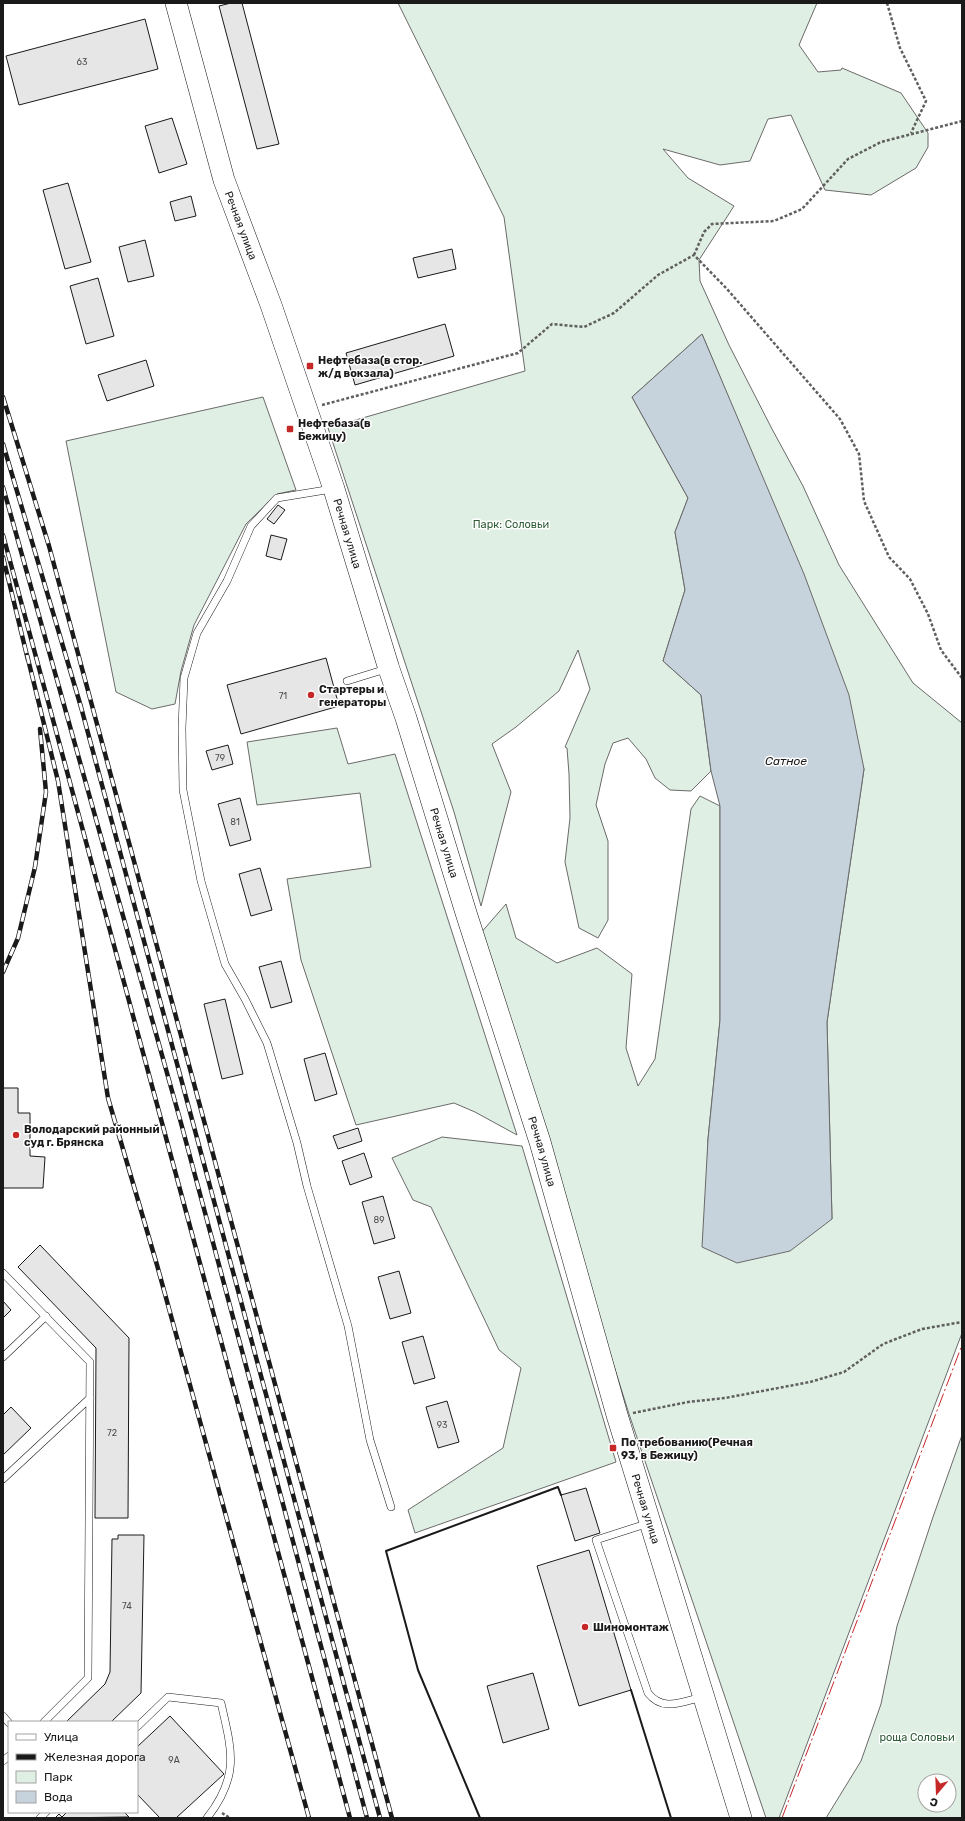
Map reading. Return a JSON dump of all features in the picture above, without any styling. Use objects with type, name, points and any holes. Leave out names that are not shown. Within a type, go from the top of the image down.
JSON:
[{"type":"main road","name":"Речная улица","points":[[176,3],[224,180],[271,305],[334,489],[389,669],[406,718],[467,916],[540,1142],[617,1415],[741,1818]]},
{"type":"lane","name":"Речная улица","points":[[334,489],[278,498],[250,526],[227,581],[197,633],[184,678],[182,728],[183,790],[200,881],[225,964],[245,999],[267,1043],[297,1143],[307,1186],[348,1326],[370,1440],[391,1507]]},
{"type":"lane","points":[[347,681],[389,669]]},
{"type":"lane","points":[[3,1273],[90,1362],[88,1678],[45,1721]]},
{"type":"lane","points":[[3,1357],[46,1316]]},
{"type":"lane","points":[[3,1479],[90,1398]]},
{"type":"lane","points":[[651,1523],[596,1540],[648,1693],[655,1702],[667,1705],[703,1697]]},
{"type":"lane","points":[[138,1726],[168,1697],[221,1703],[229,1739],[231,1769],[226,1789],[207,1818]]},
{"type":"path","points":[[887,3],[900,48],[926,101],[911,133]]},
{"type":"path","points":[[306,409],[518,353],[552,324],[584,327],[614,314],[658,275],[694,255],[704,232],[712,224],[774,221],[802,209],[848,159],[881,142],[962,121]]},
{"type":"path","points":[[694,255],[727,289],[840,418],[859,454],[864,501],[889,557],[910,579],[928,614],[941,650],[962,678]]},
{"type":"path","points":[[617,1415],[810,1382],[844,1372],[882,1344],[922,1329],[962,1322]]},
{"type":"green space","name":"Парк: Соловьи","points":[[398,3],[817,3],[799,45],[818,72],[841,70],[842,68],[901,93],[928,133],[928,147],[916,168],[871,195],[825,190],[791,115],[768,119],[750,161],[720,165],[663,149],[688,178],[734,206],[699,260],[700,281],[729,345],[803,486],[839,565],[913,683],[962,723],[962,1333],[779,1818],[766,1818],[629,1414],[479,935],[506,904],[516,938],[557,963],[597,948],[632,974],[626,1048],[638,1086],[655,1059],[691,809],[700,796],[720,806],[720,1020],[708,1139],[707,1176],[832,1219],[827,1022],[864,769],[775,509],[702,334],[632,397],[688,498],[675,532],[685,590],[663,661],[701,695],[711,771],[691,791],[670,790],[655,778],[646,759],[628,738],[613,743],[605,764],[596,805],[608,841],[608,920],[598,938],[579,928],[565,862],[570,818],[569,774],[567,748],[565,747],[590,689],[578,650],[559,691],[516,727],[492,744],[511,792],[481,906],[454,812],[328,428],[525,371],[504,217]]},
{"type":"green space","points":[[263,397],[296,490],[277,494],[246,524],[194,625],[181,671],[175,704],[152,709],[116,692],[66,441]]},
{"type":"green space","points":[[337,728],[348,764],[395,754],[517,1135],[475,1112],[454,1103],[356,1125],[301,960],[287,879],[371,867],[360,793],[257,805],[247,742]]},
{"type":"green space","points":[[442,1137],[522,1146],[616,1462],[415,1533],[408,1510],[503,1448],[521,1368],[499,1350],[431,1207],[413,1200],[392,1158]]},
{"type":"green space","name":"роща Соловьи","points":[[962,1435],[962,1818],[826,1818],[861,1761],[881,1704],[897,1626]]},
{"type":"water","name":"Сатное","points":[[702,334],[804,574],[849,695],[864,769],[827,1022],[832,1219],[790,1251],[737,1263],[702,1247],[708,1139],[720,1020],[720,806],[711,771],[701,695],[663,661],[685,590],[675,532],[688,498],[632,397]]},
{"type":"building","points":[[231,3],[242,3],[279,144],[257,149],[219,6]]},
{"type":"building","points":[[145,19],[158,69],[19,105],[6,56]]},
{"type":"building","points":[[172,118],[187,164],[159,173],[145,126]]},
{"type":"building","points":[[68,183],[91,262],[65,269],[43,190]]},
{"type":"building","points":[[191,196],[196,216],[175,221],[170,202]]},
{"type":"building","points":[[145,240],[154,276],[128,282],[119,247]]},
{"type":"building","points":[[452,249],[456,269],[418,278],[413,258]]},
{"type":"building","points":[[98,278],[114,336],[86,344],[70,286]]},
{"type":"building","points":[[445,324],[454,356],[355,385],[346,353]]},
{"type":"building","points":[[146,360],[154,386],[107,401],[98,375]]},
{"type":"building","points":[[278,505],[285,510],[274,524],[267,519]]},
{"type":"building","points":[[271,535],[287,539],[281,560],[266,556]]},
{"type":"building","points":[[326,658],[339,706],[241,734],[227,685]]},
{"type":"building","points":[[228,745],[233,764],[212,770],[206,751]]},
{"type":"building","points":[[240,798],[251,840],[230,846],[218,804]]},
{"type":"building","points":[[260,868],[272,910],[251,916],[239,874]]},
{"type":"building","points":[[281,961],[292,1002],[271,1008],[259,967]]},
{"type":"building","points":[[225,999],[243,1074],[222,1079],[204,1004]]},
{"type":"building","points":[[325,1053],[337,1094],[315,1101],[304,1059]]},
{"type":"building","name":"Володарский районный суд г. Брянска","points":[[3,1088],[18,1088],[18,1113],[30,1113],[30,1156],[45,1157],[43,1188],[3,1188]]},
{"type":"building","points":[[358,1128],[362,1141],[338,1149],[333,1136]]},
{"type":"building","points":[[364,1153],[372,1177],[350,1185],[342,1161]]},
{"type":"building","points":[[383,1196],[395,1238],[374,1244],[362,1202]]},
{"type":"building","points":[[40,1245],[129,1338],[128,1518],[95,1518],[96,1348],[18,1267]]},
{"type":"building","points":[[399,1271],[411,1313],[390,1319],[378,1277]]},
{"type":"building","points":[[3,1301],[11,1310],[3,1318]]},
{"type":"building","points":[[423,1336],[435,1378],[414,1384],[402,1342]]},
{"type":"building","points":[[447,1401],[459,1442],[438,1448],[426,1407]]},
{"type":"building","points":[[11,1407],[31,1428],[3,1455],[3,1415]]},
{"type":"building","points":[[586,1488],[600,1533],[575,1541],[561,1495]]},
{"type":"building","points":[[118,1535],[144,1535],[141,1693],[112,1721],[67,1721],[105,1684],[110,1672],[112,1539],[118,1539]]},
{"type":"building","points":[[589,1550],[631,1690],[579,1706],[537,1566]]},
{"type":"building","points":[[533,1673],[549,1729],[503,1743],[487,1686]]},
{"type":"building","points":[[170,1716],[224,1774],[176,1818],[160,1818],[138,1795],[138,1746]]},
{"type":"building","points":[[66,1813],[125,1813],[129,1817],[55,1818],[59,1814],[62,1817]]},
{"type":"railway","points":[[3,397],[49,546],[392,1818]]},
{"type":"railway","points":[[3,444],[81,707],[380,1818]]},
{"type":"railway","points":[[3,487],[181,1123],[367,1818]]},
{"type":"railway","points":[[3,535],[350,1818]]},
{"type":"railway","points":[[3,557],[28,660]]},
{"type":"railway","points":[[27,655],[58,781],[108,1098],[157,1265],[309,1818]]},
{"type":"railway","points":[[3,972],[18,938],[35,867],[46,792],[40,729]]},
{"type":"wall","points":[[480,1818],[418,1670],[386,1551],[558,1487],[561,1495]]},
{"type":"wall","points":[[631,1690],[671,1818]]},
{"type":"power","points":[[782,1818],[962,1345]]},
{"type":"place","name":"Нефтебаза(в стор. ж/д вокзала)","points":[[310,366]]},
{"type":"place","name":"Нефтебаза(в Бежицу)","points":[[290,429]]},
{"type":"place","name":"Стартеры и генераторы","points":[[311,695]]},
{"type":"place","name":"Володарский районный суд г. Брянска","points":[[16,1135]]},
{"type":"place","name":"По требованию(Речная 93, в Бежицу)","points":[[613,1448]]},
{"type":"place","name":"Шиномонтаж","points":[[585,1627]]}]
